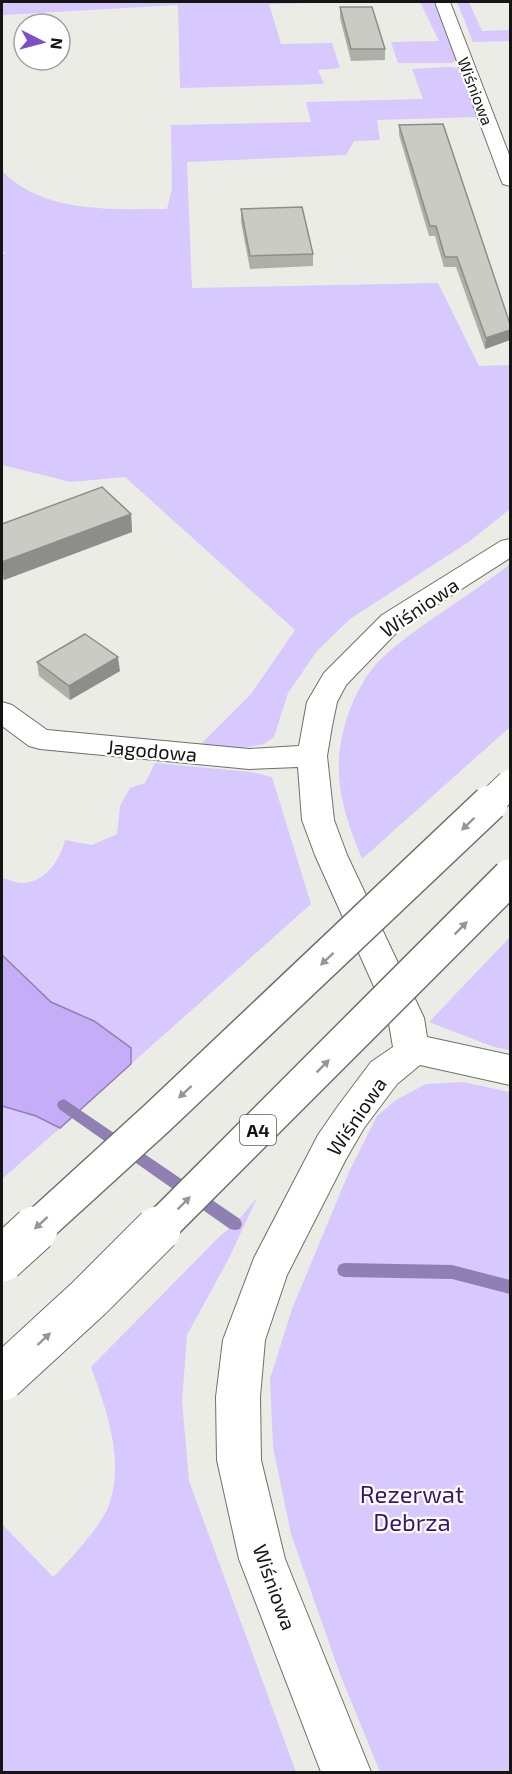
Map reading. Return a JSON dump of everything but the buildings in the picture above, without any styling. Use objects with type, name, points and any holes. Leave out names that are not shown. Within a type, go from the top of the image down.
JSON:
[{"type":"main road","name":"Wiśniowa","points":[[442,2],[510,180]]},
{"type":"main road","name":"Wiśniowa","points":[[346,1773],[261,1559],[239,1460],[238,1397],[244,1340],[268,1271],[332,1147],[384,1073],[406,1057],[411,1048],[406,1018],[331,855],[318,820],[312,756],[322,702],[334,680],[354,657],[392,621],[510,548]]},
{"type":"main road","name":"Jagodowa","points":[[2,712],[39,739],[249,759],[312,756]]},
{"type":"main road","points":[[2,1259],[157,1118],[510,784]]},
{"type":"main road","name":"A4","points":[[2,1378],[105,1281],[510,878]]},
{"type":"main road","points":[[411,1048],[510,1070]]},
{"type":"green space","points":[[2,2],[369,2],[269,4],[281,44],[332,43],[340,68],[318,70],[324,84],[180,88],[178,5],[55,12],[12,12],[12,14],[2,15]]},
{"type":"green space","points":[[420,2],[434,2],[456,60],[451,63],[398,63],[391,42],[439,41]]},
{"type":"green space","points":[[457,2],[469,2],[482,31],[510,30],[510,41],[473,42]]},
{"type":"green space","points":[[458,68],[461,72],[478,117],[377,120],[380,140],[354,141],[346,155],[187,162],[192,288],[438,283],[479,366],[510,365],[510,509],[470,541],[350,619],[317,651],[288,693],[274,737],[264,744],[242,748],[200,745],[251,694],[295,630],[125,477],[71,482],[2,465],[2,254],[6,253],[2,251],[2,171],[19,185],[58,202],[101,208],[167,209],[172,189],[171,125],[311,122],[306,102],[423,99],[412,69]]},
{"type":"green space","points":[[510,564],[510,727],[362,859],[343,803],[339,767],[344,730],[350,709],[363,682],[381,659],[396,646]]},
{"type":"green space","points":[[155,763],[251,772],[272,777],[311,904],[131,1064],[130,1048],[94,1021],[51,1002],[2,955],[2,878],[20,883],[37,880],[55,863],[65,840],[92,845],[117,834],[120,806],[130,788],[145,783]]},
{"type":"green space","points":[[510,937],[510,1050],[494,1047],[429,1022]]},
{"type":"green space","name":"Rezerwat Debrza","points":[[463,1082],[510,1092],[510,1772],[380,1772],[340,1674],[291,1534],[273,1447],[270,1379],[292,1309],[349,1172],[377,1116],[396,1100],[426,1084]]},
{"type":"green space","points":[[2,1106],[36,1116],[60,1128],[2,1179]]},
{"type":"green space","points":[[257,1198],[228,1260],[187,1335],[182,1401],[189,1481],[296,1772],[2,1772],[2,1524],[53,1577],[93,1532],[109,1505],[115,1470],[112,1434],[91,1367],[220,1236],[235,1224]]},
{"type":"shaded area","points":[[2,955],[51,1002],[94,1021],[131,1048],[131,1064],[60,1128],[36,1116],[2,1106]]},
{"type":"waterway","points":[[64,1105],[235,1224]]},
{"type":"waterway","points":[[344,1270],[452,1272],[510,1287]]}]
